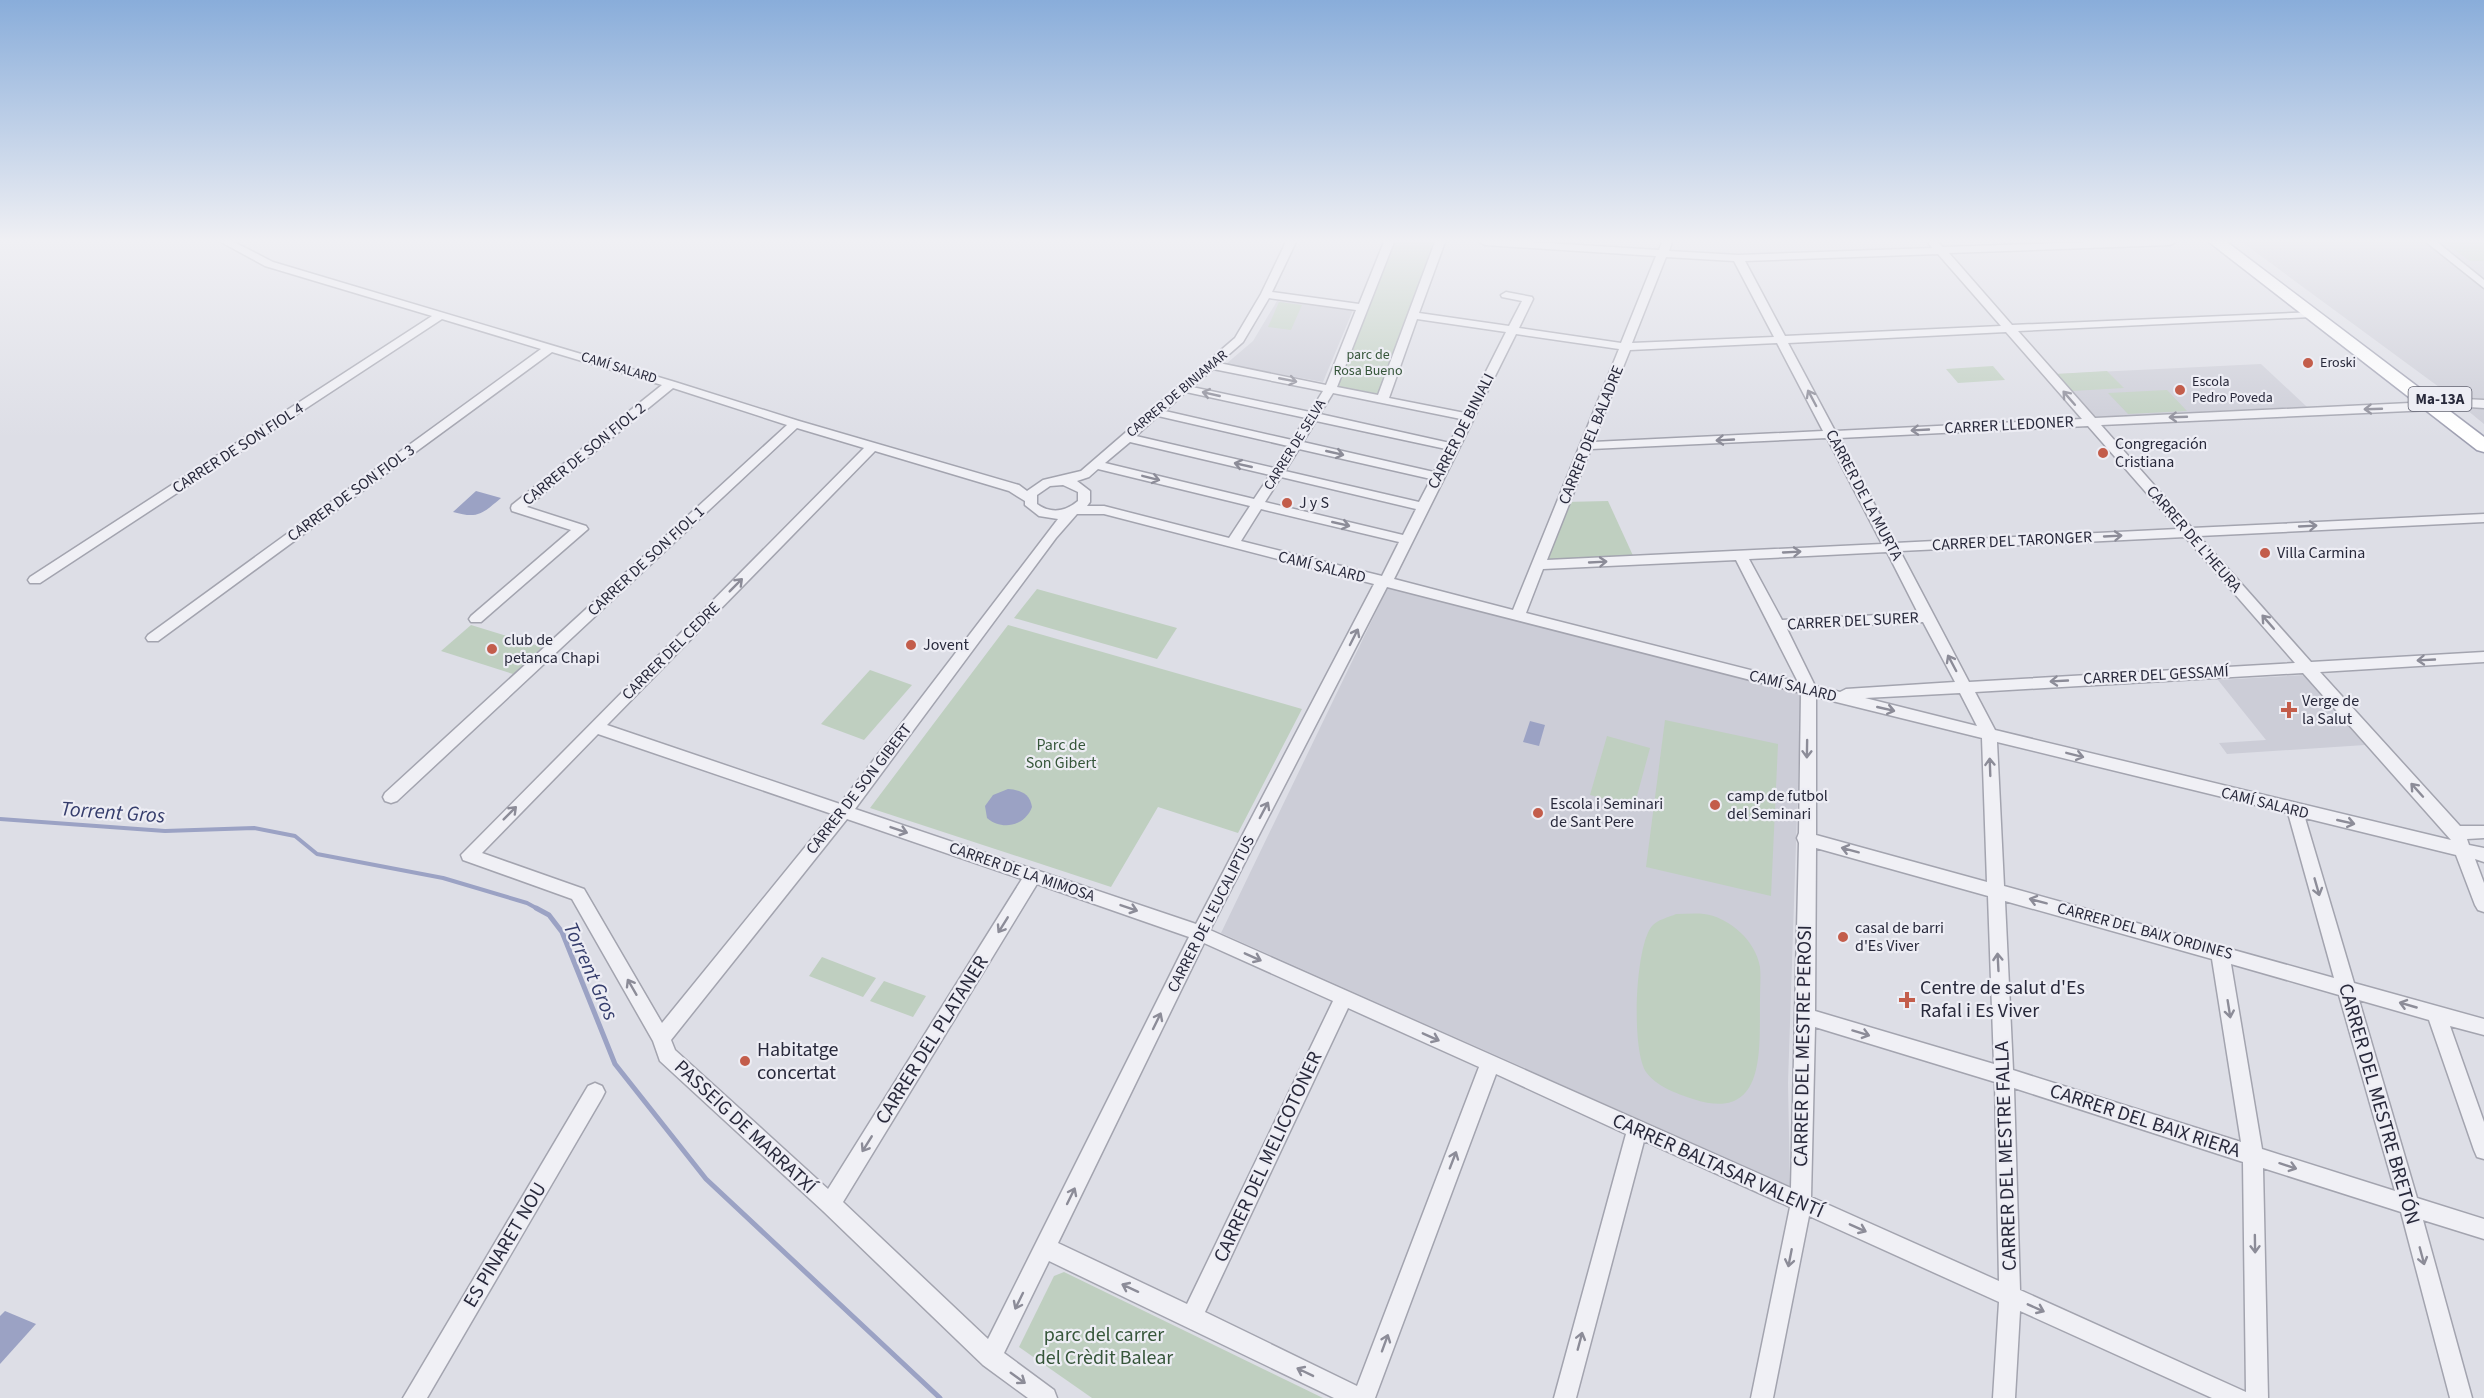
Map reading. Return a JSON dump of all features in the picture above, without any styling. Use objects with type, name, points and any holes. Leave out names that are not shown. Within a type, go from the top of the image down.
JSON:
[{"type":"main road","name":"Ma-13A","points":[[2310,307],[2315,311]]},
{"type":"main road","name":"Ma-13A","points":[[2310,307],[2432,402],[2484,446]]},
{"type":"main road","name":"Ma-13A","points":[[2432,402],[2461,415],[2484,433]]},
{"type":"street","name":"CAMÍ SALARD","points":[[415,307],[671,384],[795,424],[1014,488],[1030,499]]},
{"type":"street","name":"CARRER DE BINIAMAR","points":[[1064,481],[1089,469],[1239,340],[1258,307]]},
{"type":"street","points":[[1357,307],[1362,308]]},
{"type":"street","points":[[1382,399],[1415,307]]},
{"type":"street","name":"CARRER DE BINIALI","points":[[1383,582],[1407,540],[1524,307]]},
{"type":"street","name":"CARRER DEL BALADRE","points":[[1518,616],[1641,307]]},
{"type":"street","name":"CARRER DE LA MURTA","points":[[1764,307],[1989,733]]},
{"type":"street","name":"CARRER DE L'HEURA","points":[[1990,307],[2456,833],[2484,905]]},
{"type":"street","name":"CARRER DE SELVA","points":[[1232,544],[1331,388],[1362,308]]},
{"type":"street","points":[[1412,315],[1626,346],[2009,329],[2315,311]]},
{"type":"street","name":"CARRER DE SON FIOL 4","points":[[35,580],[441,315]]},
{"type":"street","name":"CARRER DE SON FIOL 3","points":[[153,638],[550,348]]},
{"type":"street","points":[[1210,365],[1467,417]]},
{"type":"street","name":"CARRER DE SON FIOL 2","points":[[476,619],[581,529],[517,508],[671,384]]},
{"type":"street","points":[[1183,388],[1453,447]]},
{"type":"street","name":"CARRER LLEDONER","points":[[1586,446],[2432,402],[2484,404]]},
{"type":"street","points":[[1155,412],[1438,477]]},
{"type":"street","name":"CARRER DE SON FIOL 1","points":[[391,797],[795,424]]},
{"type":"street","points":[[1126,437],[1423,507]]},
{"type":"street","name":"CARRER DEL CEDRE","points":[[469,855],[873,446]]},
{"type":"street","points":[[1084,493],[1064,481],[1047,483],[1035,490],[1030,499],[1031,505],[1042,513],[1057,515],[1074,511],[1084,493],[1089,469],[1257,504],[1407,540]]},
{"type":"street","name":"CAMÍ SALARD","points":[[1014,488],[1047,483]]},
{"type":"street","name":"CAMÍ SALARD","points":[[1084,493],[1104,510]]},
{"type":"street","name":"CAMÍ SALARD","points":[[1074,511],[1104,510],[1809,690],[2484,855]]},
{"type":"street","name":"CARRER DE SON GIBERT","points":[[661,1038],[844,811],[1051,535],[1074,511]]},
{"type":"street","points":[[1042,513],[1051,535]]},
{"type":"street","name":"CARRER DEL TARONGER","points":[[1539,565],[2484,518]]},
{"type":"street","points":[[1740,555],[1778,625],[1809,690]]},
{"type":"street","name":"CARRER DE L'EUCALIPTUS","points":[[991,1357],[1200,933],[1383,582]]},
{"type":"street","name":"CARRER DEL SURER","points":[[1778,625],[1927,617]]},
{"type":"street","name":"CARRER DEL GESSAMÍ","points":[[1829,695],[2484,657]]},
{"type":"street","name":"CARRER DEL MESTRE PEROSI","points":[[1762,1398],[1801,1203],[1806,1016],[1805,838],[1809,690]]},
{"type":"street","name":"CARRER DE LA MIMOSA","points":[[596,727],[1200,933]]},
{"type":"street","name":"CARRER DEL MESTRE FALLA","points":[[1989,733],[2004,1076],[2010,1296],[2004,1398]]},
{"type":"street","name":"CARRER DEL MESTRE BRETÓN","points":[[2295,810],[2409,1205],[2461,1398]]},
{"type":"street","points":[[2456,833],[2484,832]]},
{"type":"street","name":"CARRER DEL BAIX ORDINES","points":[[1805,838],[1995,889],[2484,1027]]},
{"type":"street","name":"PASSEIG DE MARRATXÍ","points":[[469,855],[578,894],[661,1038],[667,1055],[830,1204],[991,1357],[1046,1398]]},
{"type":"street","name":"CARRER DEL PLATANER","points":[[830,1204],[1034,875]]},
{"type":"street","name":"CARRER BALTASAR VALENTÍ","points":[[1200,933],[2237,1398]]},
{"type":"street","points":[[2220,952],[2253,1155],[2257,1398]]},
{"type":"street","name":"CARRER DEL MELICOTONER","points":[[1192,1317],[1343,998]]},
{"type":"street","points":[[2436,1013],[2484,1150]]},
{"type":"street","name":"CARRER DEL BAIX RIERA","points":[[1806,1016],[2004,1076],[2484,1229]]},
{"type":"street","points":[[1364,1398],[1490,1064]]},
{"type":"street","name":"ES PINARET NOU","points":[[414,1398],[595,1092]]},
{"type":"street","points":[[1565,1398],[1637,1130]]},
{"type":"street","points":[[1045,1248],[1358,1398]]},
{"type":"shaded area","points":[[1273,307],[1330,307],[1353,310],[1323,382],[1226,364],[1253,341]]},
{"type":"shaded area","points":[[2331,307],[2484,307],[2484,424],[2439,387]]},
{"type":"shaded area","name":"Escola Pedro Poveda","points":[[2261,364],[2307,407],[2095,417],[2056,374]]},
{"type":"shaded area","name":"Escola i Seminari de Sant Pere","points":[[1388,587],[1801,693],[1788,1083],[1790,1186],[1221,933]]},
{"type":"shaded area","name":"Verge de la Salut","points":[[2305,675],[2365,745],[2227,754],[2219,743],[2266,740],[2218,680]]},
{"type":"green space","points":[[1277,307],[1301,307],[1291,330],[1268,327]]},
{"type":"green space","name":"parc de Rosa Bueno","points":[[1363,307],[1416,307],[1382,400],[1331,388]]},
{"type":"green space","points":[[1993,366],[2005,380],[1958,383],[1946,369]]},
{"type":"green space","points":[[2107,371],[2124,388],[2072,391],[2056,374]]},
{"type":"green space","points":[[2167,390],[2187,411],[2128,414],[2108,393]]},
{"type":"green space","points":[[1608,501],[1635,560],[1539,565],[1564,502]]},
{"type":"green space","points":[[1037,589],[1177,628],[1157,659],[1014,618]]},
{"type":"green space","name":"club de petanca Chapi","points":[[471,625],[542,647],[513,674],[441,651]]},
{"type":"green space","name":"Parc de Son Gibert","points":[[1008,625],[1302,709],[1238,833],[1158,807],[1111,887],[870,808]]},
{"type":"green space","points":[[870,670],[912,685],[864,740],[821,724]]},
{"type":"green space","name":"camp de futbol del Seminari","points":[[1665,720],[1778,744],[1771,896],[1646,867]]},
{"type":"green space","points":[[1607,736],[1650,748],[1634,807],[1590,795]]},
{"type":"green space","points":[[1676,914],[1704,914],[1723,920],[1740,932],[1757,957],[1760,967],[1758,1058],[1754,1076],[1747,1091],[1735,1101],[1717,1104],[1674,1092],[1650,1077],[1641,1060],[1638,1042],[1637,998],[1646,937],[1654,924]]},
{"type":"green space","points":[[822,957],[876,978],[863,997],[809,976]]},
{"type":"green space","points":[[884,981],[926,996],[913,1017],[870,1001]]},
{"type":"green space","name":"parc del carrer del Crèdit Balear","points":[[1064,1272],[1323,1398],[1092,1398],[1019,1347],[1054,1276]]},
{"type":"water","points":[[476,491],[501,498],[479,514],[468,515],[453,512]]},
{"type":"water","points":[[1530,721],[1545,725],[1539,746],[1523,742]]},
{"type":"water","points":[[1008,789],[1024,793],[1029,798],[1032,807],[1024,819],[1019,822],[1006,825],[993,822],[987,818],[985,806],[993,795]]},
{"type":"water","points":[[5,1311],[36,1324],[0,1364],[0,1316]]},
{"type":"waterway","name":"Torrent Gros","points":[[0,819],[165,831],[254,828],[295,836],[317,854],[443,878],[527,903],[538,909]]},
{"type":"waterway","name":"Torrent Gros","points":[[536,908],[549,915],[562,932],[615,1064],[706,1179],[940,1398]]},
{"type":"place","name":"Eroski","points":[[2308,363]]},
{"type":"place","name":"Escola Pedro Poveda","points":[[2180,390]]},
{"type":"place","name":"Congregación Cristiana","points":[[2103,453]]},
{"type":"place","name":"J y S","points":[[1287,503]]},
{"type":"place","name":"Villa Carmina","points":[[2265,553]]},
{"type":"place","name":"Jovent","points":[[911,645]]},
{"type":"place","name":"club de petanca Chapi","points":[[492,649]]},
{"type":"place","name":"Verge de la Salut","points":[[2289,710]]},
{"type":"place","name":"camp de futbol del Seminari","points":[[1715,805]]},
{"type":"place","name":"Escola i Seminari de Sant Pere","points":[[1538,813]]},
{"type":"place","name":"casal de barri d'Es Viver","points":[[1843,937]]},
{"type":"place","name":"Centre de salut d'Es Rafal i Es Viver","points":[[1907,1000]]},
{"type":"place","name":"Habitatge concertat","points":[[745,1061]]}]
